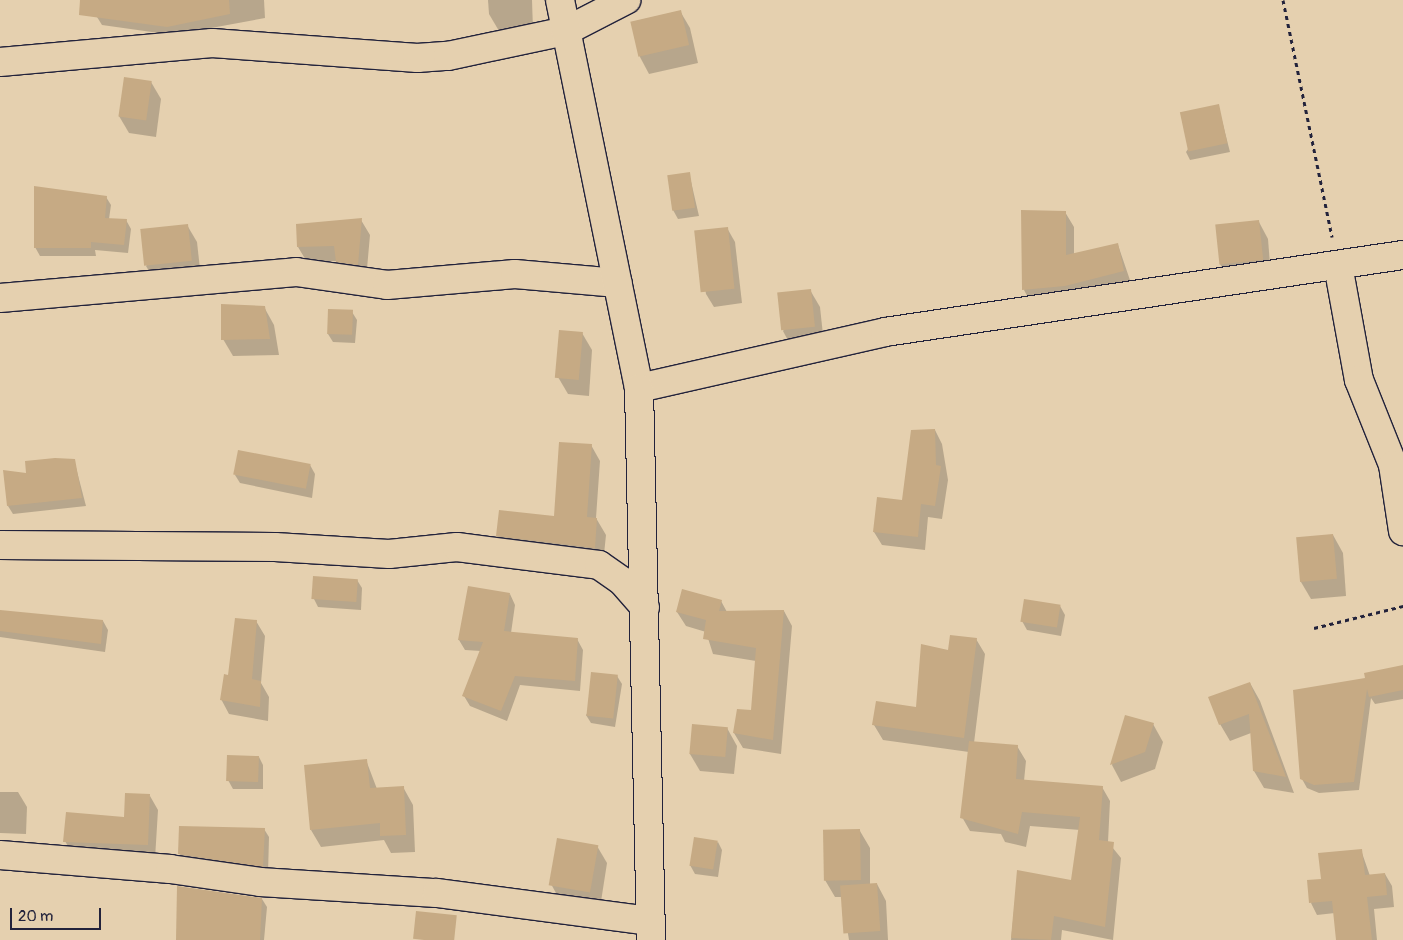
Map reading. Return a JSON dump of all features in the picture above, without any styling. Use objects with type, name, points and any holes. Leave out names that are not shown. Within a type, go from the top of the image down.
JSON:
[{"type":"street","points":[[0,855],[170,869],[260,882],[437,893],[651,930],[639,388],[560,0]]},
{"type":"street","points":[[0,62],[212,43],[417,58],[566,31],[626,0]]},
{"type":"street","points":[[639,388],[885,332],[1403,255]]},
{"type":"street","points":[[1338,265],[1359,380],[1393,465],[1403,532]]},
{"type":"street","points":[[0,298],[296,272],[387,285],[515,274],[618,283]]},
{"type":"street","points":[[0,545],[275,547],[389,554],[457,547],[599,566],[622,581],[645,608]]},
{"type":"path","points":[[1283,0],[1338,265]]},
{"type":"path","points":[[1314,628],[1403,606]]},
{"type":"building","points":[[80,0],[229,0],[230,14],[167,27],[79,15]]},
{"type":"building","points":[[681,10],[689,45],[638,57],[630,22]]},
{"type":"building","points":[[124,77],[152,81],[146,121],[118,117]]},
{"type":"building","points":[[1219,104],[1227,143],[1188,151],[1180,112]]},
{"type":"building","points":[[690,172],[695,208],[672,211],[667,175]]},
{"type":"building","points":[[34,186],[107,196],[105,218],[127,219],[124,245],[91,242],[91,248],[34,248]]},
{"type":"building","points":[[1021,210],[1066,211],[1066,255],[1118,243],[1124,271],[1065,286],[1022,290]]},
{"type":"building","points":[[362,218],[358,265],[336,262],[334,246],[297,247],[296,224]]},
{"type":"building","points":[[1259,220],[1263,260],[1219,264],[1215,225]]},
{"type":"building","points":[[188,224],[192,261],[144,266],[140,229]]},
{"type":"building","points":[[728,227],[734,289],[701,292],[694,231]]},
{"type":"building","points":[[811,289],[815,327],[781,330],[777,293]]},
{"type":"building","points":[[221,304],[265,306],[270,339],[221,340]]},
{"type":"building","points":[[328,309],[353,310],[352,335],[327,334]]},
{"type":"building","points":[[559,330],[583,332],[579,380],[555,378]]},
{"type":"building","points":[[935,429],[936,465],[941,466],[935,506],[921,504],[918,537],[873,532],[877,497],[902,500],[911,430]]},
{"type":"building","points":[[559,442],[592,444],[587,517],[597,518],[595,548],[496,536],[499,510],[554,516]]},
{"type":"building","points":[[238,450],[311,464],[306,489],[233,475]]},
{"type":"building","points":[[55,458],[75,459],[82,498],[7,506],[3,470],[26,473],[25,461]]},
{"type":"building","points":[[1333,534],[1337,579],[1300,582],[1296,537]]},
{"type":"building","points":[[313,576],[358,579],[356,602],[311,599]]},
{"type":"building","points":[[468,586],[510,593],[504,631],[578,638],[575,681],[515,676],[501,711],[462,696],[483,642],[458,640]]},
{"type":"building","points":[[682,589],[722,600],[719,611],[784,610],[773,740],[733,733],[737,709],[751,710],[756,648],[703,639],[706,620],[676,612]]},
{"type":"building","points":[[1024,599],[1061,605],[1057,628],[1020,622]]},
{"type":"building","points":[[0,610],[103,620],[101,644],[0,631]]},
{"type":"building","points":[[235,618],[257,620],[252,679],[261,681],[260,707],[220,700],[224,674],[228,675]]},
{"type":"building","points":[[950,635],[977,638],[964,738],[872,725],[876,701],[916,707],[921,644],[948,650]]},
{"type":"building","points":[[1403,665],[1403,690],[1369,697],[1367,689],[1354,782],[1314,785],[1300,779],[1293,690],[1365,678],[1364,673]]},
{"type":"building","points":[[591,672],[618,675],[613,719],[586,716]]},
{"type":"building","points":[[1250,682],[1286,777],[1253,771],[1249,714],[1219,725],[1208,697]]},
{"type":"building","points":[[1125,715],[1154,723],[1145,752],[1110,765]]},
{"type":"building","points":[[692,724],[728,727],[725,757],[689,754]]},
{"type":"building","points":[[969,741],[1018,745],[1016,779],[1103,786],[1099,840],[1114,842],[1105,927],[1054,916],[1051,940],[1011,938],[1017,870],[1071,880],[1080,817],[1022,812],[1018,834],[960,818]]},
{"type":"building","points":[[227,755],[259,756],[258,782],[226,781]]},
{"type":"building","points":[[367,759],[370,788],[404,786],[406,835],[380,836],[380,823],[310,830],[304,765]]},
{"type":"building","points":[[125,793],[150,794],[148,845],[63,842],[66,812],[124,817]]},
{"type":"building","points":[[179,826],[265,828],[263,867],[178,854]]},
{"type":"building","points":[[860,829],[861,880],[824,881],[823,830]]},
{"type":"building","points":[[694,837],[718,841],[713,869],[689,866]]},
{"type":"building","points":[[557,838],[598,845],[590,893],[549,885]]},
{"type":"building","points":[[1362,849],[1365,875],[1385,873],[1387,895],[1367,897],[1372,940],[1336,940],[1332,901],[1309,903],[1307,880],[1321,879],[1318,853]]},
{"type":"building","points":[[877,883],[880,931],[843,933],[840,886]]},
{"type":"building","points":[[177,886],[262,898],[260,940],[176,940]]},
{"type":"building","points":[[416,911],[457,915],[454,940],[413,939]]}]
